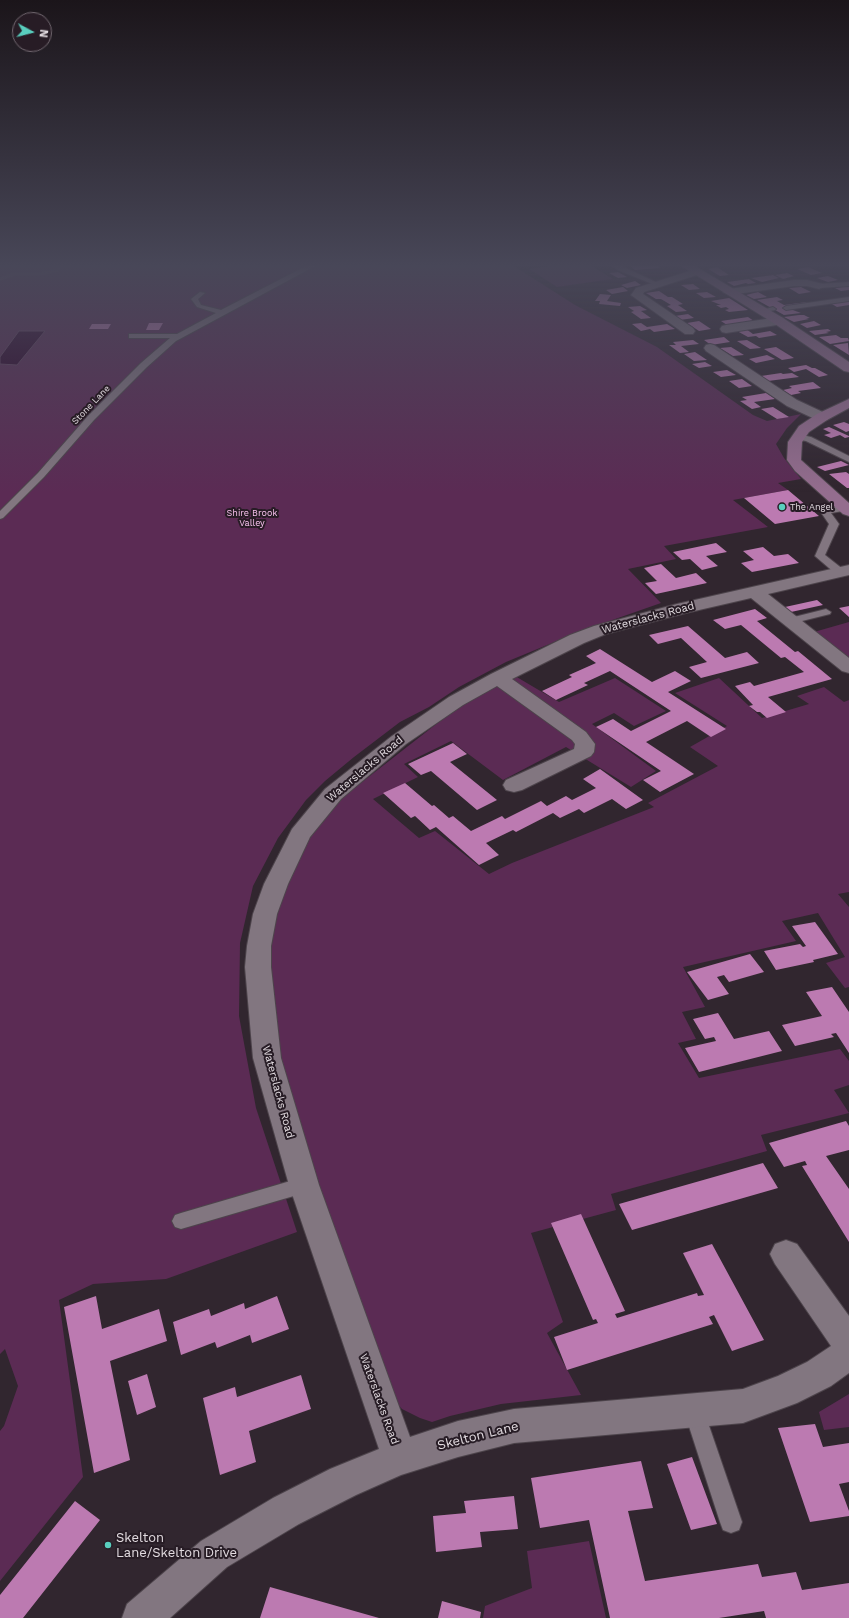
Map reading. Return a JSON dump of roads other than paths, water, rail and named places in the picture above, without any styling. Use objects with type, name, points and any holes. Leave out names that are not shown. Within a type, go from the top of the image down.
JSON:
[{"type":"main road","points":[[808,341],[847,365]]},
{"type":"main road","points":[[848,509],[800,468],[794,460],[795,442],[804,429],[822,417],[849,403]]},
{"type":"street","points":[[710,348],[792,403],[822,417]]},
{"type":"street","points":[[734,363],[747,360]]},
{"type":"street","name":"Waterslacks Road","points":[[400,1458],[304,1185],[267,1058],[260,1007],[258,967],[259,946],[265,914],[276,884],[300,834],[333,794],[398,740],[456,701],[576,639],[600,630],[683,608],[754,591],[845,573]]},
{"type":"street","points":[[754,591],[849,667]]},
{"type":"street","points":[[498,678],[579,736],[586,744],[584,752],[514,785]]},
{"type":"street","points":[[786,1254],[849,1344]]},
{"type":"street","name":"Skelton Lane","points":[[141,1618],[214,1554],[286,1511],[343,1482],[400,1458],[458,1439],[514,1426],[580,1419],[743,1406],[785,1391],[819,1374],[849,1353]]},
{"type":"lane","name":"Stone Lane","points":[[0,516],[41,475],[96,413],[144,365],[174,341]]},
{"type":"lane","points":[[798,437],[808,439],[849,459]]},
{"type":"lane","points":[[845,573],[820,556],[834,524],[825,511],[848,509]]},
{"type":"lane","points":[[790,621],[826,612]]},
{"type":"lane","points":[[181,1222],[304,1185]]},
{"type":"lane","points":[[694,1411],[731,1522]]},
{"type":"place","name":"The Angel","points":[[782,507]]},
{"type":"place","name":"Skelton Lane/Skelton Drive","points":[[108,1545]]},
{"type":"park label","name":"Shire Brook Valley","points":[[252,518]]}]
